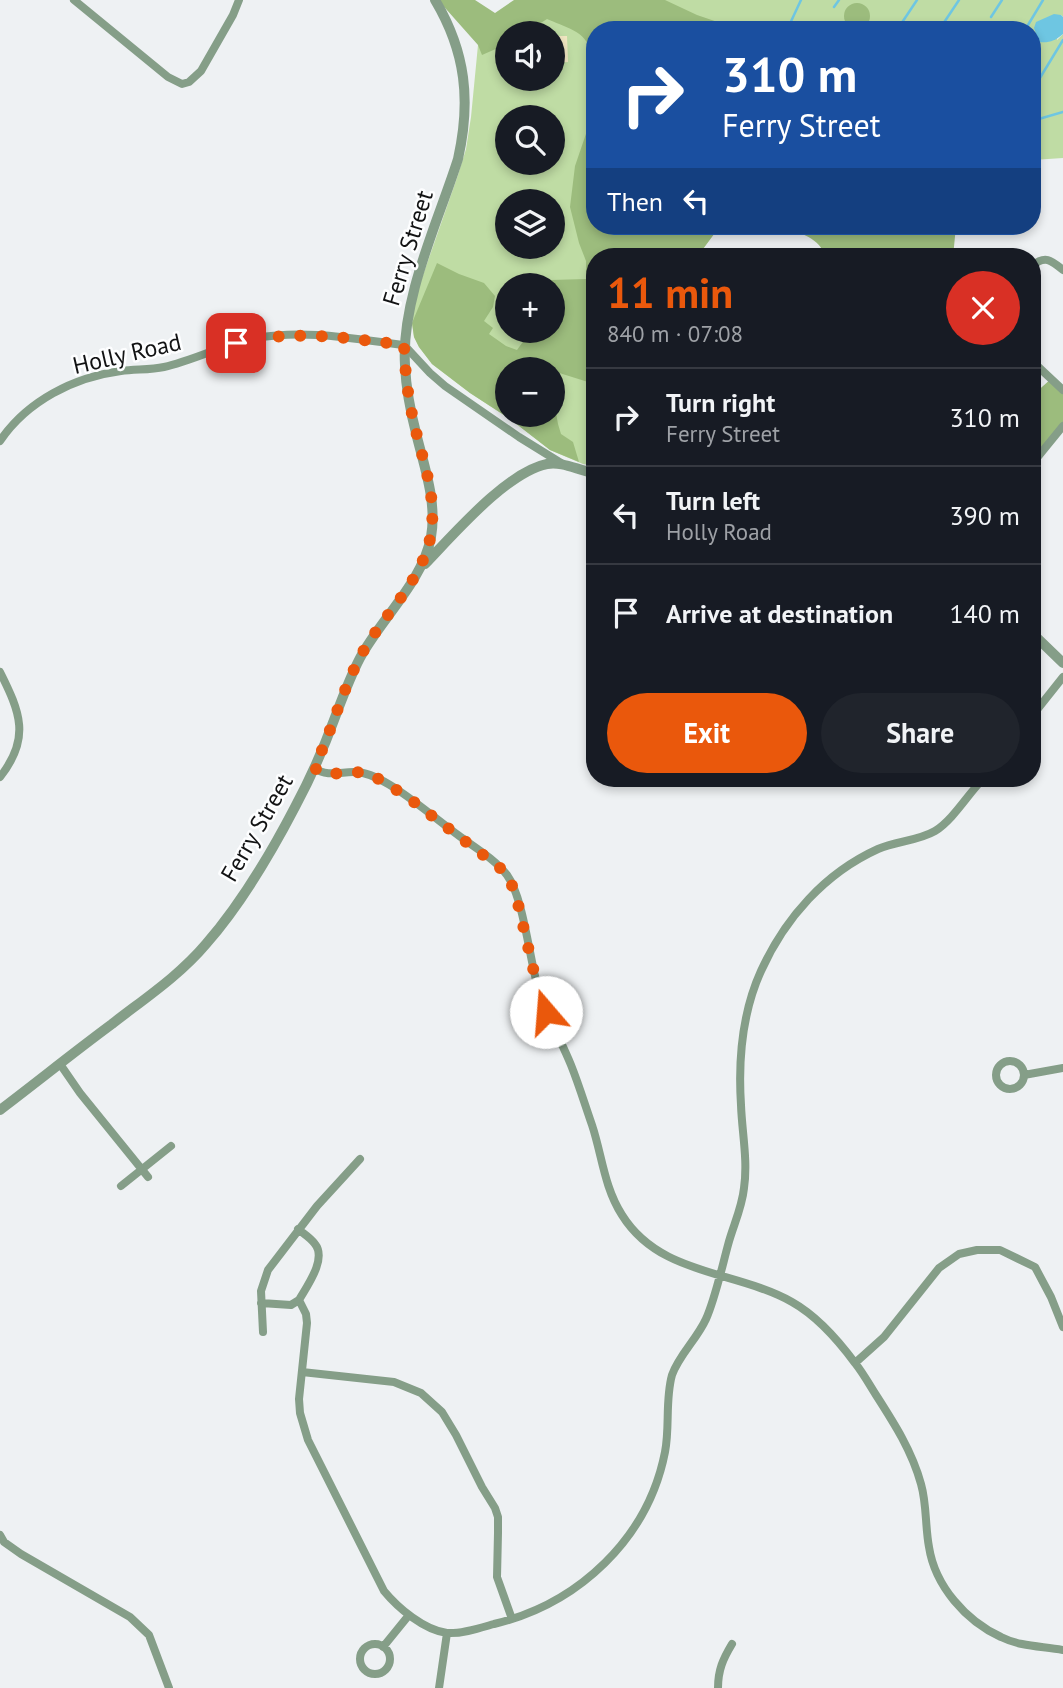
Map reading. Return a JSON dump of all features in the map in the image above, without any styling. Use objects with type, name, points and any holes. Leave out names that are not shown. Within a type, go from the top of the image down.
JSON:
[{"type":"street","points":[[74,0],[168,77],[182,84],[189,82],[201,71],[239,0]]},
{"type":"street","name":"Ferry Street","points":[[0,1110],[161,987],[205,945],[246,892],[296,806],[359,660],[418,570],[426,553],[431,537],[433,506],[411,413],[404,345],[413,293],[463,136],[466,97],[461,59],[449,25],[435,0]]},
{"type":"street","points":[[1041,261],[1049,260],[1063,270]]},
{"type":"street","name":"Holly Road","points":[[0,441],[28,410],[48,396],[95,376],[178,364],[258,338],[315,335],[404,345]]},
{"type":"street","points":[[404,345],[445,386],[559,462],[586,472]]},
{"type":"street","points":[[1041,369],[1063,390]]},
{"type":"street","points":[[1041,453],[1063,426]]},
{"type":"street","points":[[418,570],[512,480],[548,464],[570,467]]},
{"type":"street","points":[[1041,642],[1063,663]]},
{"type":"street","points":[[0,672],[18,712],[20,726],[12,760],[0,777]]},
{"type":"street","points":[[1041,705],[1063,677]]},
{"type":"street","points":[[314,768],[326,774],[362,772],[377,778],[406,796],[504,871],[515,891],[540,997],[571,1066],[593,1127],[606,1181],[622,1216],[634,1231],[661,1254],[681,1264],[777,1295],[802,1308],[818,1321],[855,1363],[905,1441],[921,1483],[927,1513],[929,1549],[947,1592],[964,1611],[1002,1638],[1035,1647],[1063,1650]]},
{"type":"street","points":[[299,1300],[307,1323],[299,1399],[308,1440],[377,1580],[392,1600],[409,1615],[447,1633],[471,1630],[539,1609],[591,1577],[615,1555],[638,1520],[656,1485],[665,1451],[673,1374],[707,1318],[737,1219],[746,1160],[740,1077],[745,1020],[765,962],[802,905],[838,873],[880,849],[936,831],[977,787]]},
{"type":"street","points":[[60,1064],[145,1173]]},
{"type":"street","points":[[1024,1075],[1063,1068]]},
{"type":"street","points":[[121,1186],[145,1173],[171,1146]]},
{"type":"street","points":[[263,1332],[261,1291],[268,1270],[298,1229],[360,1159]]},
{"type":"street","points":[[261,1303],[291,1304],[299,1300],[319,1262],[320,1255],[315,1243],[298,1229]]},
{"type":"street","points":[[855,1363],[884,1336],[939,1268],[959,1255],[977,1250],[1000,1250],[1035,1267],[1063,1327]]},
{"type":"street","points":[[302,1372],[394,1382],[421,1393],[442,1412],[495,1508],[498,1577],[512,1619]]},
{"type":"street","points":[[0,1535],[4,1542],[21,1554],[130,1617],[149,1635],[169,1688]]},
{"type":"street","points":[[383,1647],[409,1615]]},
{"type":"street","points":[[439,1688],[447,1633]]},
{"type":"street","points":[[718,1688],[721,1662],[732,1644]]},
{"type":"green space","points":[[438,0],[475,0],[495,13],[514,0],[665,0],[715,21],[586,21],[586,41],[565,26],[565,21],[495,21],[495,49],[482,55],[478,45]]},
{"type":"green space","points":[[553,0],[1063,0],[1063,17],[1061,15],[1057,40],[1063,34],[1063,158],[1041,159],[1041,21],[586,21],[586,235],[713,235],[704,248],[586,248],[586,464],[550,450],[520,427],[565,427],[565,357],[495,357],[495,409],[432,364],[414,337],[412,323],[415,298],[466,149],[478,45],[495,35],[495,91],[565,91],[565,21],[518,21]]},
{"type":"green space","points":[[852,4],[862,4],[869,11],[869,21],[845,21],[845,11]]},
{"type":"green space","points":[[586,134],[586,235],[713,235],[704,248],[586,248],[586,261],[570,207],[575,166]]},
{"type":"green space","points":[[805,235],[955,235],[954,248],[821,248]]},
{"type":"green space","points":[[437,263],[484,283],[495,296],[493,307],[484,321],[493,328],[489,334],[495,338],[495,343],[517,350],[522,343],[565,343],[565,280],[586,279],[586,381],[565,375],[565,357],[495,357],[495,409],[432,364],[414,337],[412,323]]},
{"type":"green space","points":[[1052,378],[1063,390],[1063,426],[1041,454],[1041,388]]},
{"type":"green space","points":[[520,427],[559,427],[561,434],[573,442],[579,462],[550,450]]},
{"type":"sand","points":[[565,36],[567,36],[568,62],[565,62]]},
{"type":"water","points":[[1054,14],[1061,15],[1063,34],[1052,41],[1041,42],[1041,21],[1038,21]]},
{"type":"waterway","points":[[791,21],[801,0]]},
{"type":"waterway","points":[[834,7],[839,0]]},
{"type":"waterway","points":[[903,21],[917,0]]},
{"type":"waterway","points":[[945,21],[959,0]]},
{"type":"waterway","points":[[991,17],[1002,0]]},
{"type":"waterway","points":[[1030,21],[1043,0]]},
{"type":"waterway","points":[[1041,76],[1063,40]]},
{"type":"waterway","points":[[1041,118],[1063,112]]},
{"type":"route","points":[[236,343],[258,338],[315,335],[404,345],[411,413],[433,506],[431,537],[418,570],[359,660],[314,768],[326,774],[362,772],[377,778],[406,796],[504,871],[515,891],[546,1012]]}]
